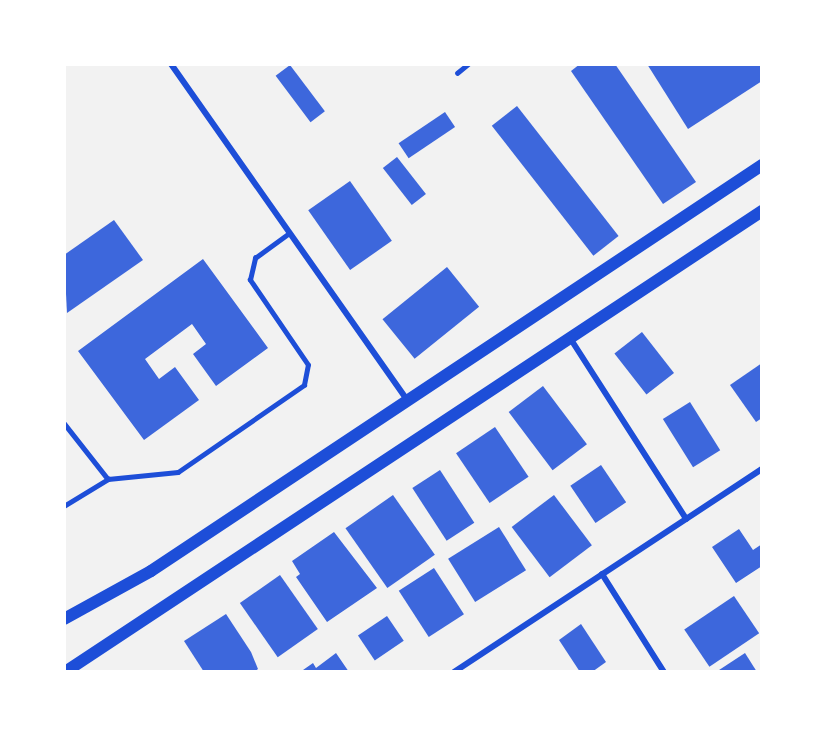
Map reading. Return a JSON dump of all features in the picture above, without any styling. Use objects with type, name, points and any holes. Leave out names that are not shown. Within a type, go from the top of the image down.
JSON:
[{"type":"main road","points":[[64,619],[150,572],[762,165]]},
{"type":"main road","points":[[65,672],[568,335],[762,211]]},
{"type":"street","points":[[171,64],[288,234],[407,400]]},
{"type":"street","points":[[568,335],[687,519]]},
{"type":"street","points":[[454,672],[762,469]]},
{"type":"street","points":[[602,574],[664,672]]},
{"type":"lane","points":[[457,73],[468,64]]},
{"type":"lane","points":[[64,506],[108,479],[178,472],[304,385],[308,365],[250,280],[255,258],[288,234]]},
{"type":"lane","points":[[64,423],[108,479]]},
{"type":"building","points":[[580,64],[615,64],[696,182],[663,204],[571,71]]},
{"type":"building","points":[[647,64],[762,64],[762,81],[688,129]]},
{"type":"building","points":[[290,65],[325,111],[311,122],[276,76]]},
{"type":"building","points":[[517,106],[619,236],[593,256],[492,126]]},
{"type":"building","points":[[445,112],[455,127],[409,158],[399,143]]},
{"type":"building","points":[[397,157],[426,194],[412,205],[383,168]]},
{"type":"building","points":[[350,181],[392,241],[350,270],[308,210]]},
{"type":"building","points":[[114,220],[143,260],[67,313],[64,255]]},
{"type":"building","points":[[203,259],[268,348],[216,386],[193,354],[206,344],[192,324],[145,359],[159,379],[175,367],[199,400],[144,440],[78,351]]},
{"type":"building","points":[[447,267],[479,307],[415,359],[382,319]]},
{"type":"building","points":[[642,332],[674,373],[646,395],[614,354]]},
{"type":"building","points":[[762,363],[762,418],[756,422],[730,385]]},
{"type":"building","points":[[543,386],[587,444],[553,470],[509,412]]},
{"type":"building","points":[[690,402],[720,450],[693,467],[663,419]]},
{"type":"building","points":[[495,427],[529,477],[490,503],[456,453]]},
{"type":"building","points":[[601,465],[626,502],[595,523],[570,486]]},
{"type":"building","points":[[440,470],[474,523],[447,541],[412,488]]},
{"type":"building","points":[[393,495],[435,555],[387,588],[345,528]]},
{"type":"building","points":[[554,495],[592,545],[550,577],[512,527]]},
{"type":"building","points":[[499,527],[526,570],[475,602],[448,559]]},
{"type":"building","points":[[739,529],[753,550],[762,544],[762,566],[736,583],[712,547]]},
{"type":"building","points":[[334,532],[377,588],[327,622],[296,577],[300,574],[292,561]]},
{"type":"building","points":[[434,568],[464,614],[429,637],[399,591]]},
{"type":"building","points":[[280,575],[318,629],[278,657],[240,603]]},
{"type":"building","points":[[734,596],[759,633],[709,667],[684,630]]},
{"type":"building","points":[[226,614],[251,652],[258,669],[254,672],[204,672],[184,641]]},
{"type":"building","points":[[387,616],[404,641],[375,660],[358,636]]},
{"type":"building","points":[[581,624],[606,662],[592,672],[580,672],[559,640]]},
{"type":"building","points":[[336,653],[349,672],[303,670],[313,663],[316,668]]},
{"type":"building","points":[[745,653],[757,672],[716,672]]}]
